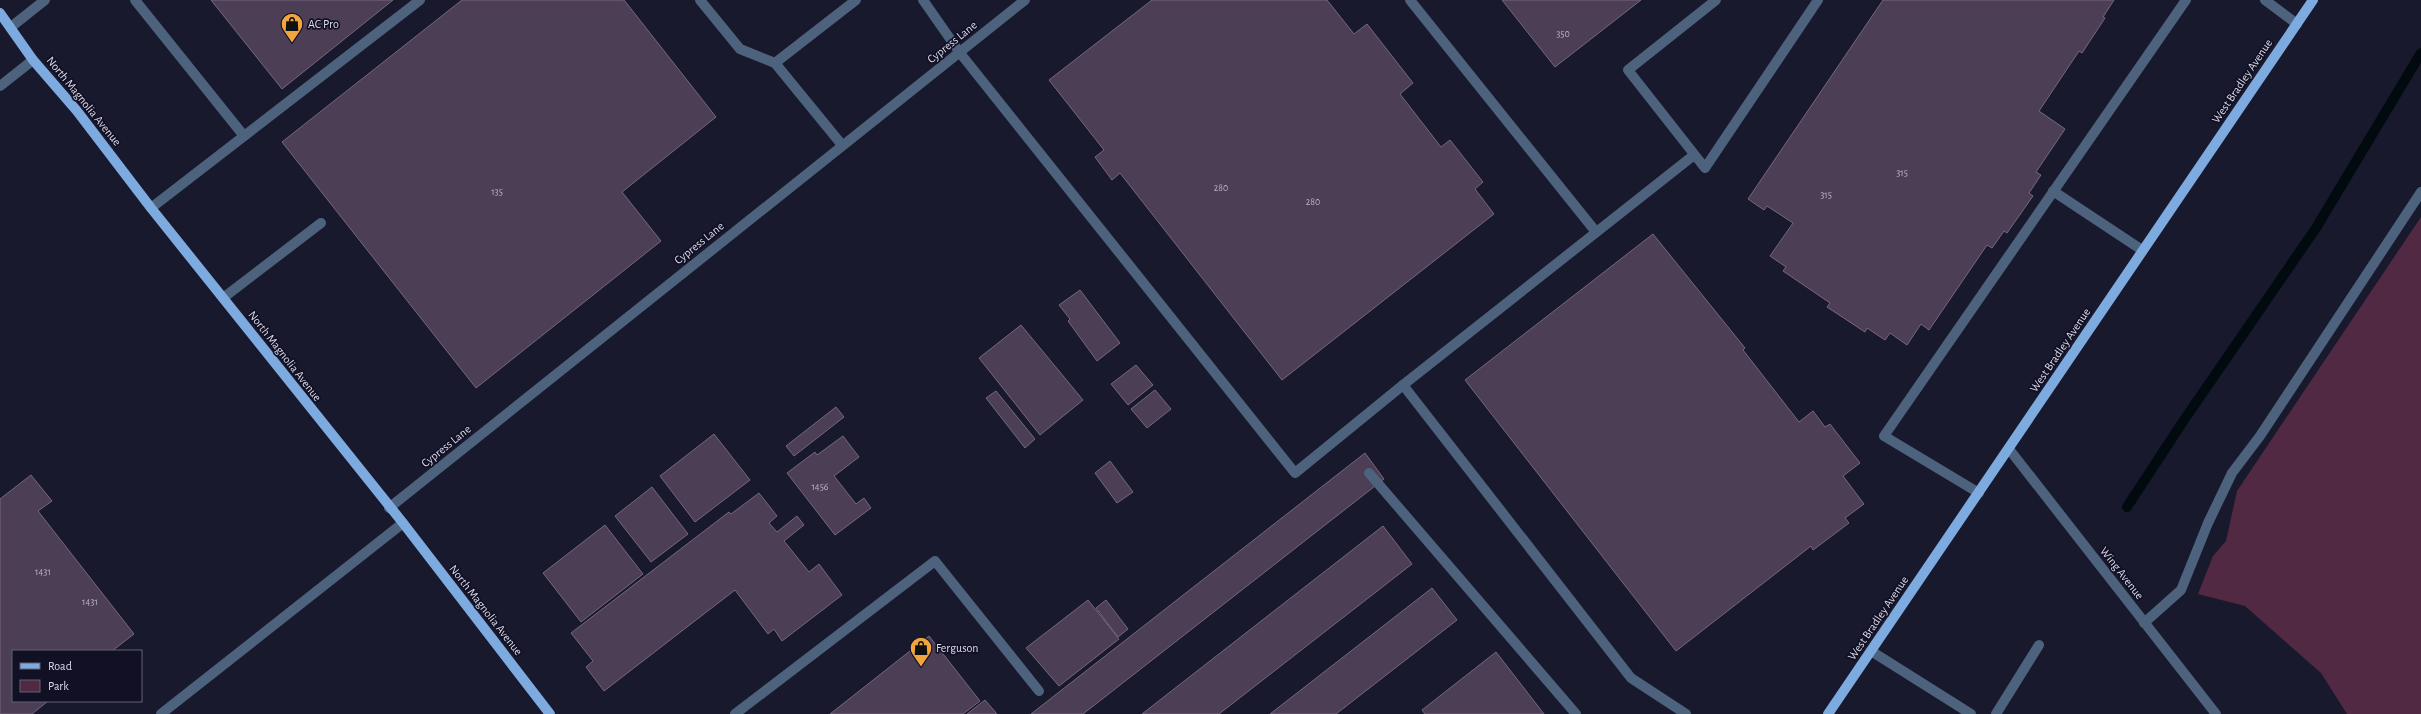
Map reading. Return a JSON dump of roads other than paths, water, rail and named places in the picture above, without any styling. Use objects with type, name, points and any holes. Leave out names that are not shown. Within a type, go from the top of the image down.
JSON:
[{"type":"main road","name":"West Bradley Avenue","points":[[1828,714],[1979,494],[2142,250],[2313,0]]},
{"type":"main road","name":"North Magnolia Avenue","points":[[0,13],[33,60],[77,111],[151,208],[389,508],[403,523],[550,714]]},
{"type":"street","points":[[10,27],[46,0]]},
{"type":"street","points":[[135,0],[244,136]]},
{"type":"street","points":[[151,208],[420,0]]},
{"type":"street","points":[[700,0],[740,49],[775,64],[842,145]]},
{"type":"street","points":[[775,64],[856,0]]},
{"type":"street","points":[[923,0],[960,53],[1295,473],[1694,154]]},
{"type":"street","name":"Cypress Lane","points":[[389,508],[1025,0]]},
{"type":"street","points":[[1410,0],[1596,232]]},
{"type":"street","points":[[1716,0],[1628,70],[1705,168],[1818,0]]},
{"type":"street","points":[[1979,494],[1884,436],[2186,0]]},
{"type":"street","points":[[2265,0],[2297,24]]},
{"type":"street","points":[[0,86],[33,60]]},
{"type":"street","points":[[2053,191],[2142,250]]},
{"type":"street","points":[[2144,623],[2181,590],[2208,523],[2232,473],[2260,436],[2421,192]]},
{"type":"street","points":[[223,298],[321,223]]},
{"type":"street","points":[[1403,386],[1631,678],[1686,714]]},
{"type":"street","name":"Wing Avenue","points":[[2009,449],[2216,714]]},
{"type":"street","points":[[1369,473],[1576,714]]},
{"type":"street","points":[[165,713],[403,523]]},
{"type":"street","points":[[735,714],[935,561],[1039,691]]},
{"type":"street","points":[[1996,714],[2039,646]]},
{"type":"street","points":[[1871,651],[1971,714]]},
{"type":"waterway","points":[[2127,507],[2182,423],[2316,228],[2421,53]]},
{"type":"place","name":"AC Pro","points":[[292,44]]},
{"type":"place","name":"Ferguson","points":[[921,668]]}]
